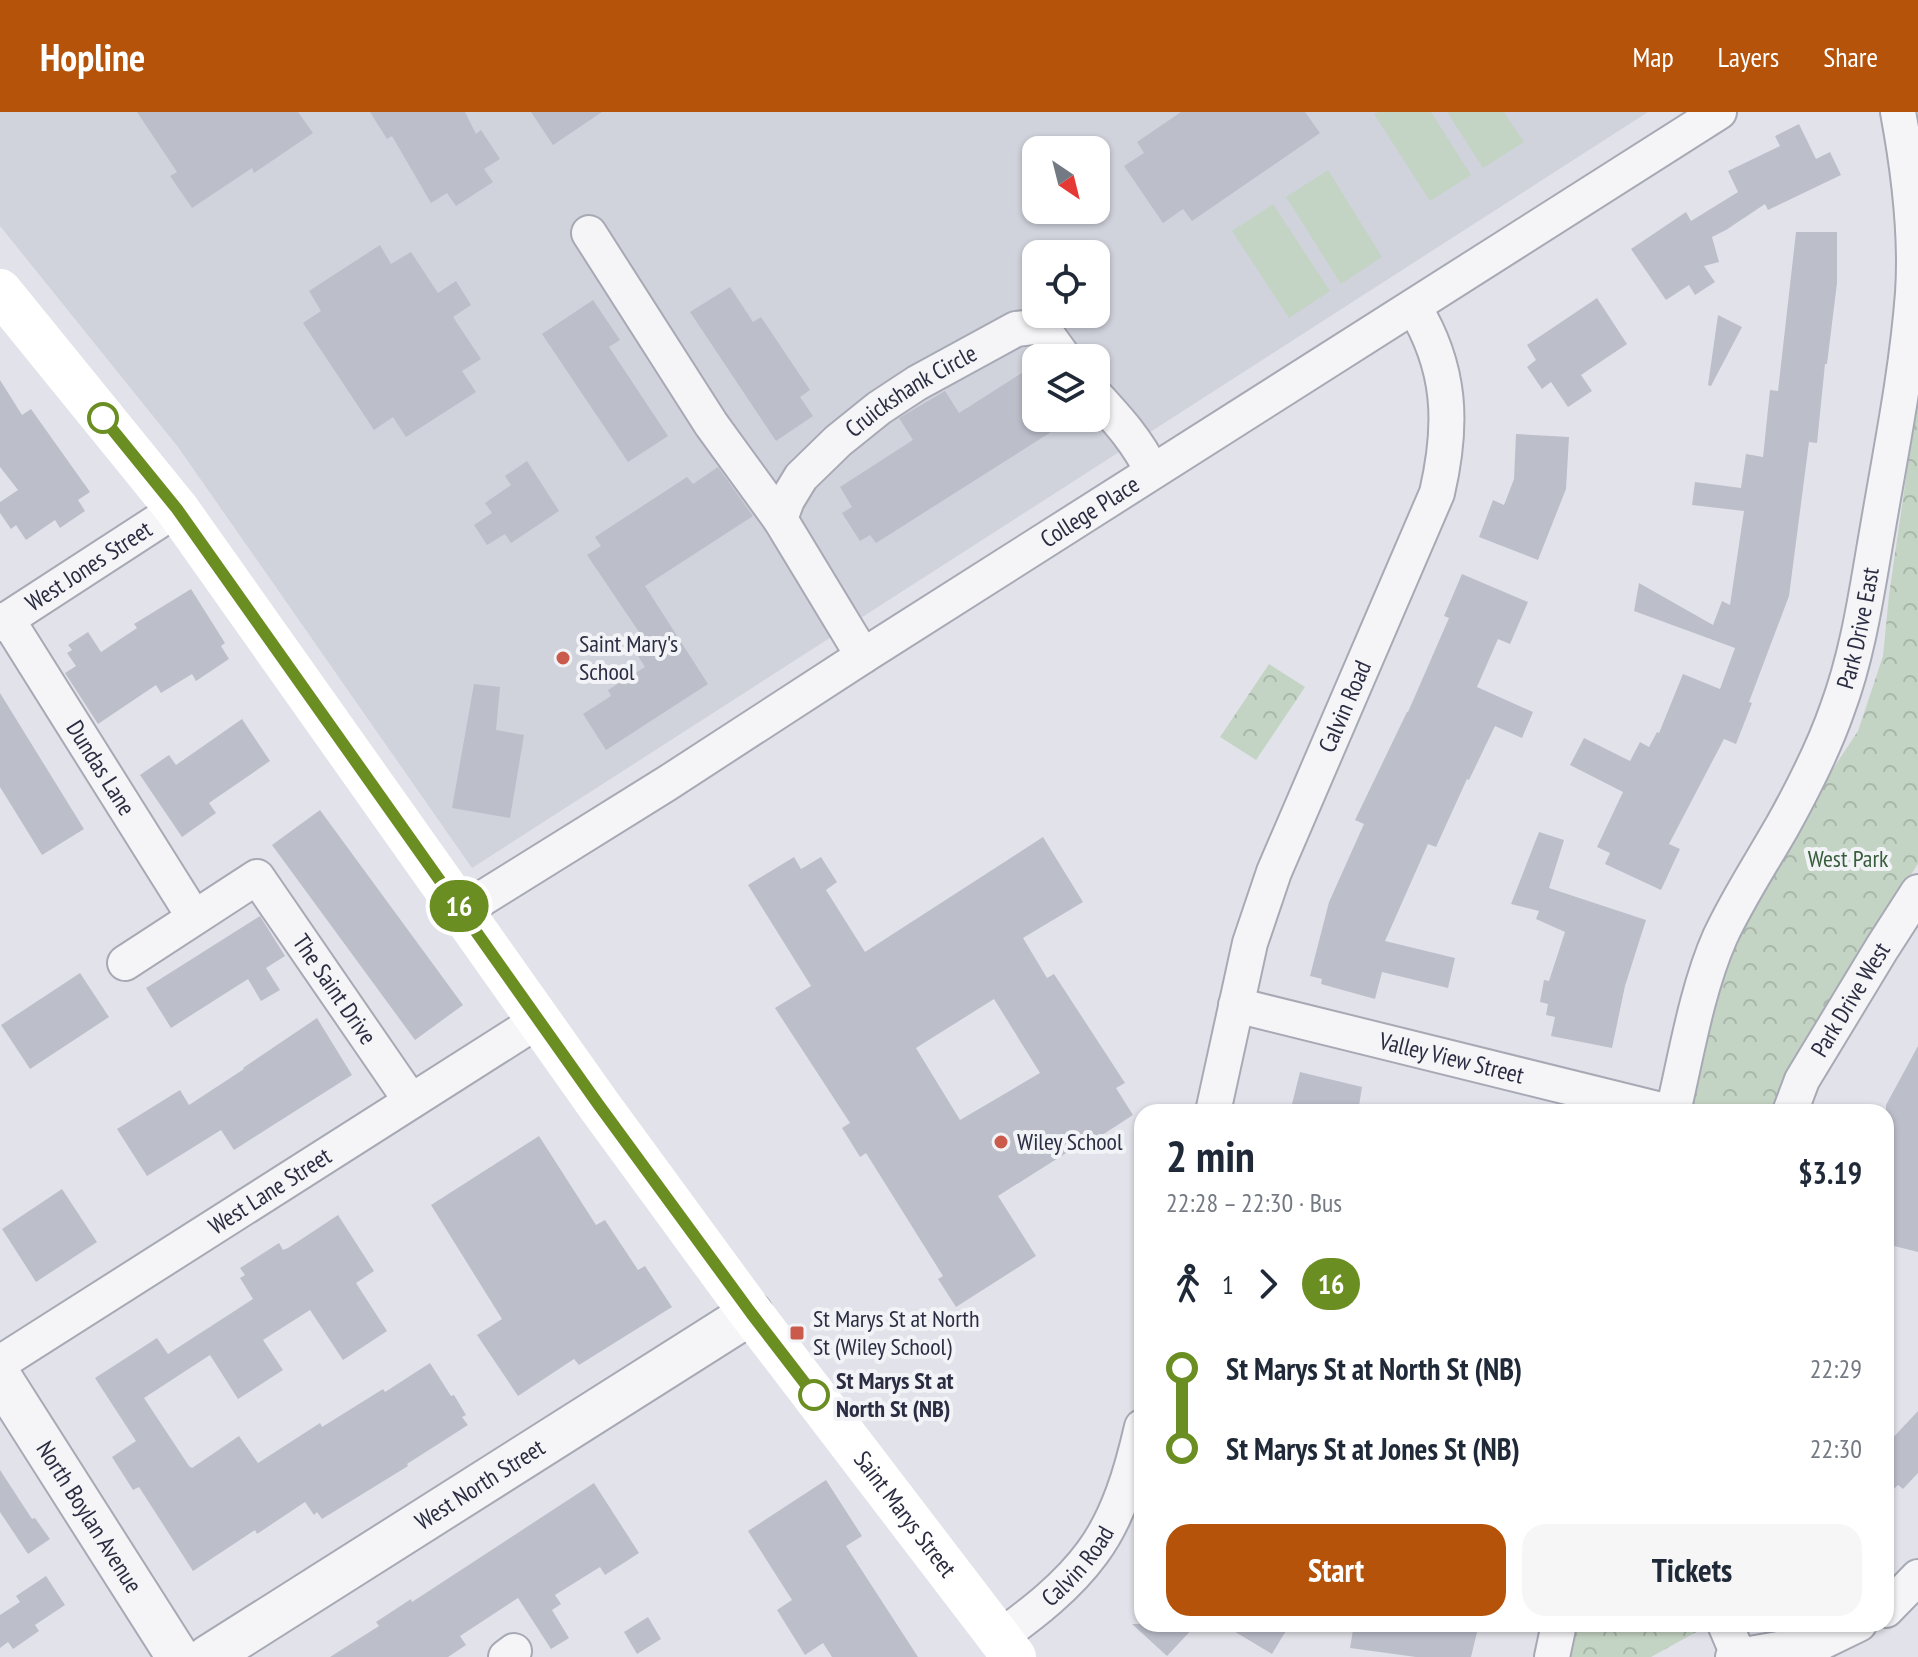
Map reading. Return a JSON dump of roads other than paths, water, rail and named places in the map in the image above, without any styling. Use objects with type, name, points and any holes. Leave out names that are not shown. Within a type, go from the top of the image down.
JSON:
[{"type":"main road","name":"Saint Marys Street","points":[[0,291],[177,509],[598,1104],[751,1313],[1007,1647]]},
{"type":"street","name":"College Place","points":[[462,911],[1719,112]]},
{"type":"street","name":"Park Drive East","points":[[1673,1104],[1707,973],[1721,936],[1814,764],[1837,712],[1854,660],[1907,355],[1913,290],[1907,158],[1898,112]]},
{"type":"street","points":[[589,233],[711,424],[780,519],[863,656]]},
{"type":"street","name":"Calvin Road","points":[[1215,1104],[1250,943],[1274,872],[1437,493],[1446,448],[1445,391],[1441,365],[1414,307]]},
{"type":"street","name":"Cruickshank Circle","points":[[780,519],[801,477],[868,416],[917,383],[1016,329],[1041,326],[1054,344]]},
{"type":"street","points":[[1110,411],[1123,425],[1152,471]]},
{"type":"street","name":"West Jones Street","points":[[4,622],[177,509]]},
{"type":"street","name":"Dundas Lane","points":[[4,622],[194,917]]},
{"type":"street","name":"The Saint Drive","points":[[194,917],[257,877],[411,1101]]},
{"type":"street","name":"Park Drive West","points":[[1793,1104],[1802,1080],[1918,892]]},
{"type":"street","points":[[125,963],[194,917]]},
{"type":"street","name":"Valley View Street","points":[[1236,1005],[1638,1104]]},
{"type":"street","name":"West Lane Street","points":[[0,1363],[539,1020]]},
{"type":"street","name":"West North Street","points":[[208,1657],[751,1313]]},
{"type":"street","name":"North Boylan Avenue","points":[[0,1377],[178,1657]]},
{"type":"street","name":"Calvin Road","points":[[1007,1647],[1093,1552],[1122,1496],[1134,1463]]},
{"type":"street","points":[[1894,1602],[1918,1577]]},
{"type":"street","points":[[1552,1657],[1557,1632]]},
{"type":"street","points":[[1728,1632],[1736,1656],[1824,1641],[1843,1632]]},
{"type":"place","name":"Saint Mary's School","points":[[563,658]]},
{"type":"place","name":"Wiley School","points":[[1001,1142]]},
{"type":"place","name":"St Marys St at North St (Wiley School)","points":[[797,1333]]},
{"type":"place","name":"St Marys St at North St (NB)","points":[[814,1395]]},
{"type":"park label","name":"West Park","points":[[1848,859]]}]
